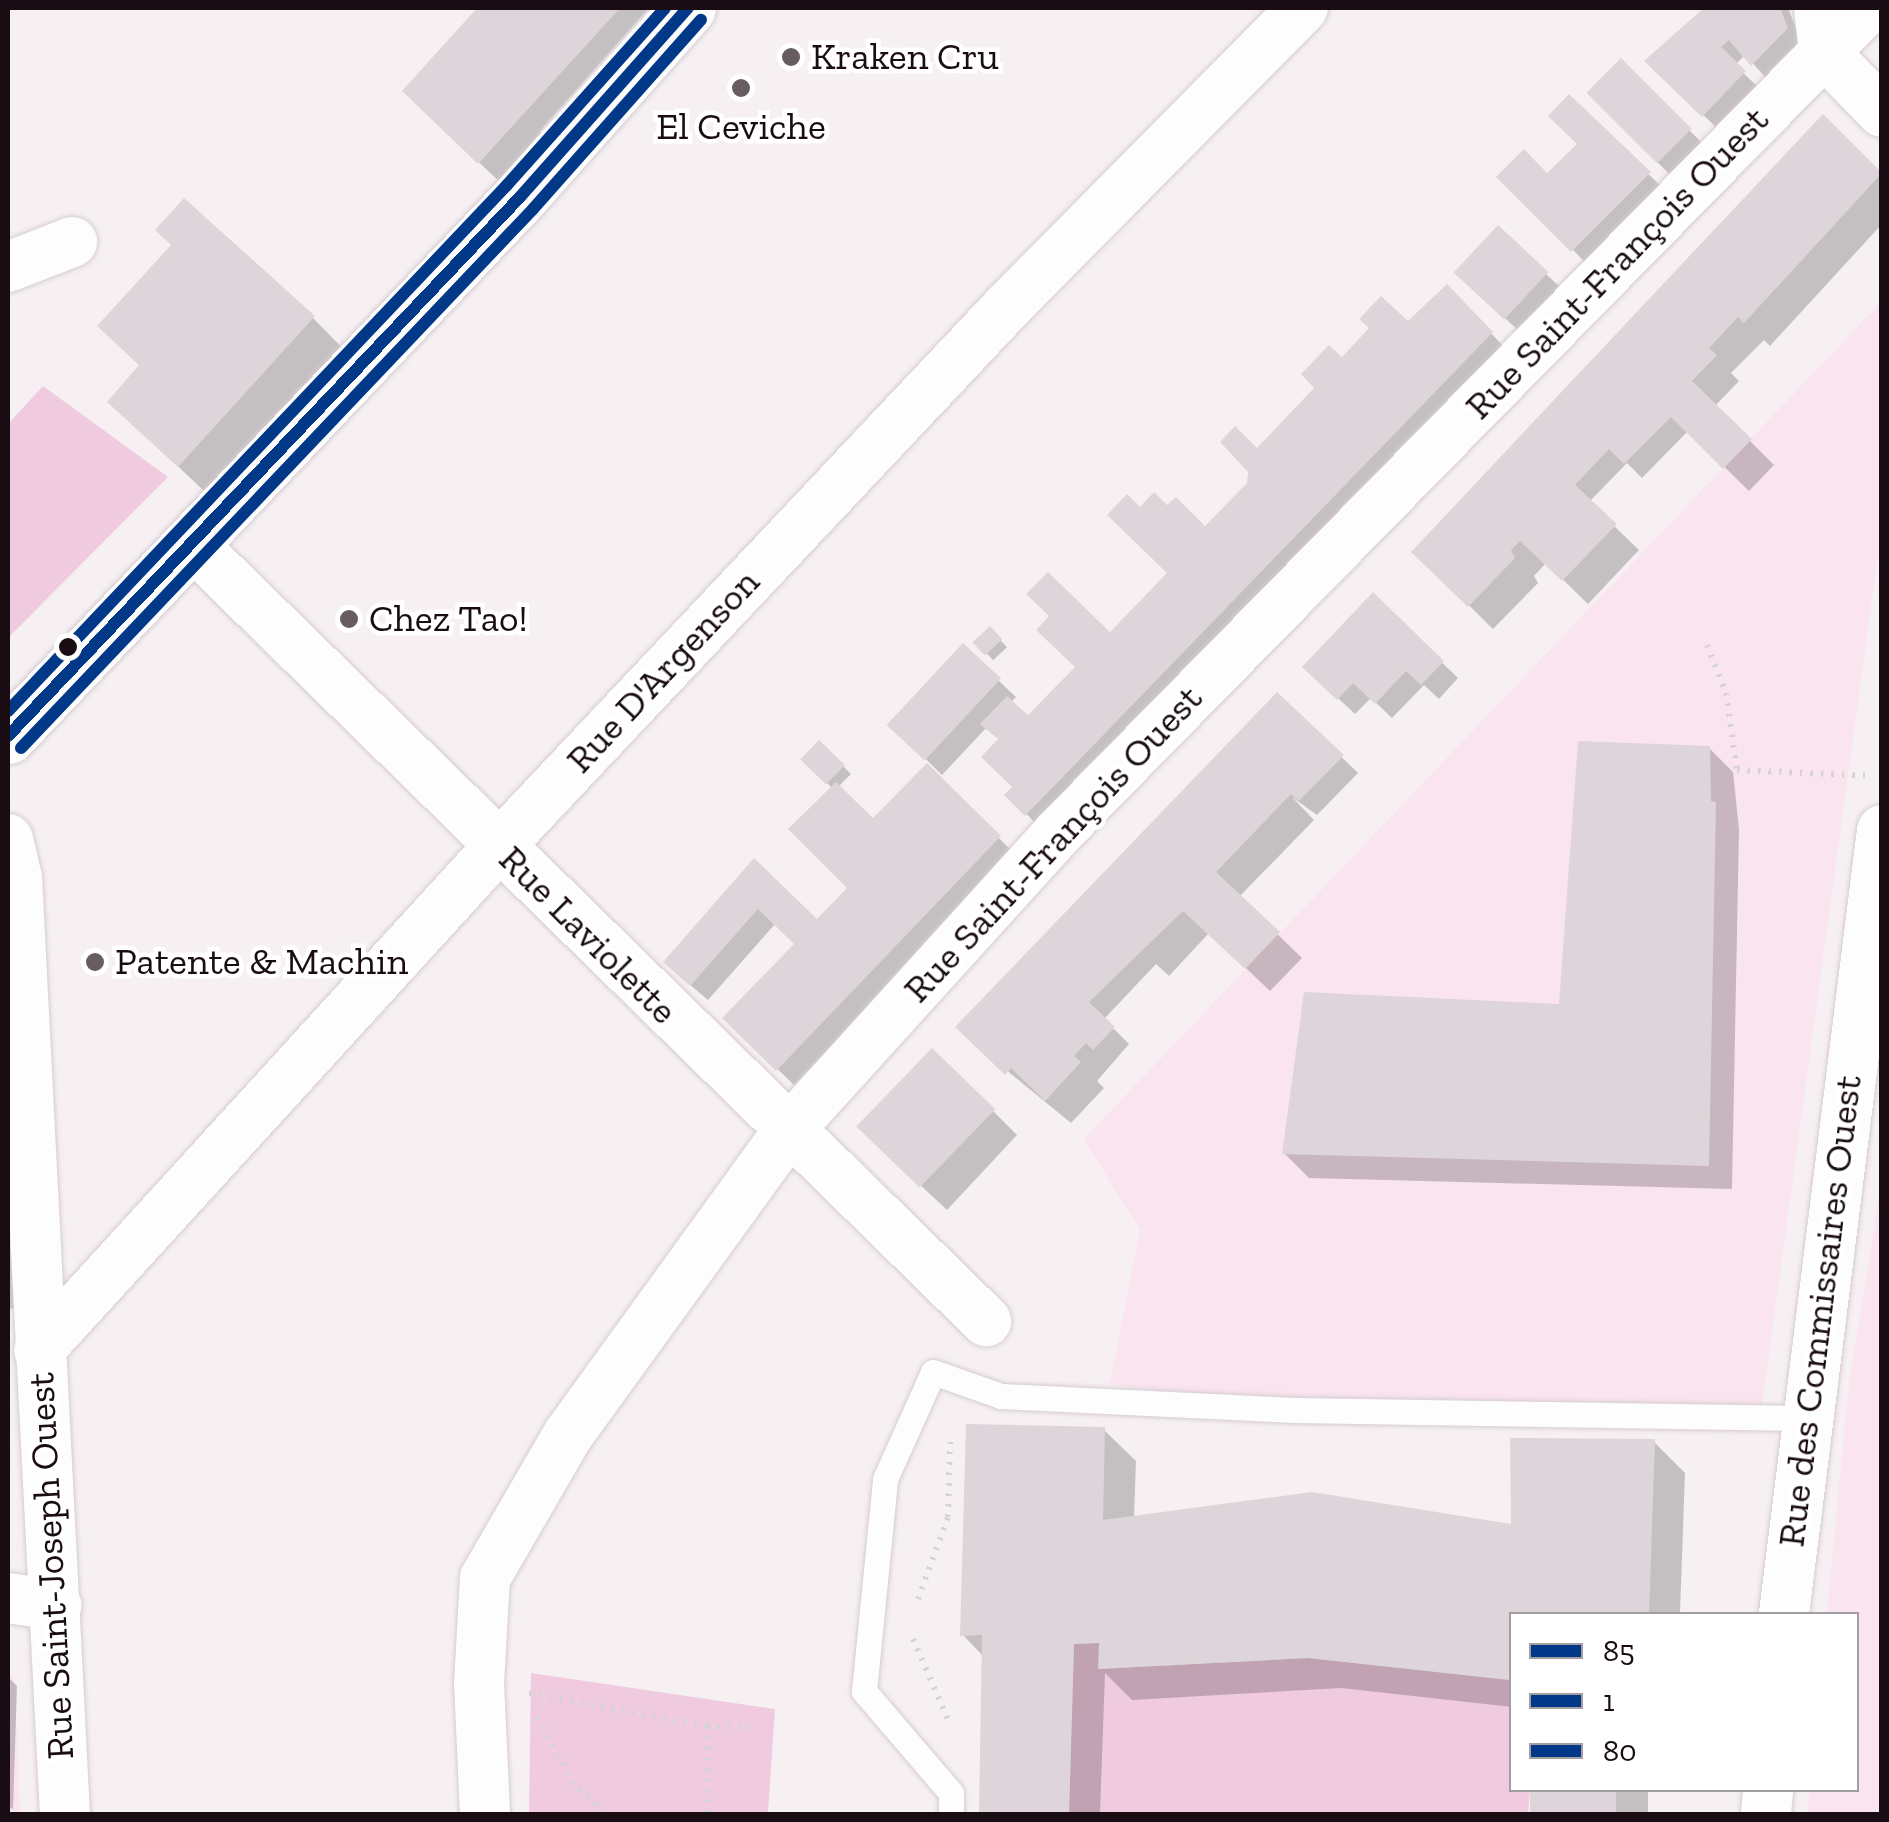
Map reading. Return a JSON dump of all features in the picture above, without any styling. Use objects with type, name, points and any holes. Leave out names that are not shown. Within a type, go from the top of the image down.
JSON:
[{"type":"street","points":[[8,736],[193,545],[688,8]]},
{"type":"street","name":"Rue D'Argenson","points":[[39,1350],[499,846],[1008,306],[1303,8]]},
{"type":"street","name":"Rue Saint-François Ouest","points":[[485,1814],[479,1684],[485,1578],[568,1436],[786,1132],[1058,833],[1821,30],[1868,8]]},
{"type":"street","points":[[1821,30],[1882,112]]},
{"type":"street","points":[[8,267],[72,242]]},
{"type":"street","name":"Rue Laviolette","points":[[193,545],[786,1132],[986,1320]]},
{"type":"street","name":"Rue des Commissaires Ouest","points":[[1784,1612],[1805,1418],[1882,830]]},
{"type":"street","name":"Rue Saint-Joseph Ouest","points":[[8,839],[17,877],[39,1350],[26,1416],[32,1602],[65,1814]]},
{"type":"lane","points":[[951,1814],[950,1793],[864,1691],[885,1479],[933,1372],[1001,1396],[1296,1410],[1805,1418]]},
{"type":"path","points":[[1707,645],[1726,694],[1737,770],[1882,776]]},
{"type":"path","points":[[914,1608],[948,1517],[950,1430]]},
{"type":"path","points":[[908,1626],[953,1732]]},
{"type":"path","points":[[479,1684],[707,1726],[759,1728]]},
{"type":"path","points":[[527,1693],[572,1781],[604,1814]]},
{"type":"path","points":[[707,1726],[708,1814]]},
{"type":"shaded area","points":[[1881,302],[1881,533],[1760,1419],[1171,1394],[1110,1384],[1140,1230],[1084,1139]]},
{"type":"shaded area","points":[[43,386],[168,477],[8,638],[8,424]]},
{"type":"shaded area","points":[[1881,1184],[1881,1814],[1807,1814],[1810,1792],[1859,1792],[1859,1612],[1827,1612],[1848,1392]]},
{"type":"shaded area","points":[[1099,1643],[1099,1669],[1308,1658],[1509,1680],[1509,1792],[1530,1792],[1528,1814],[1069,1814],[1074,1644]]},
{"type":"shaded area","points":[[8,1669],[15,1683],[20,1814],[8,1814]]},
{"type":"shaded area","points":[[531,1673],[775,1709],[768,1814],[529,1814]]},
{"type":"building","points":[[477,8],[620,8],[478,164],[402,91]]},
{"type":"building","points":[[1704,8],[1780,8],[1788,28],[1751,66],[1729,40],[1721,47],[1746,71],[1702,117],[1644,61]]},
{"type":"building","points":[[1621,58],[1692,129],[1657,163],[1586,93]]},
{"type":"building","points":[[1569,94],[1651,172],[1571,252],[1496,177],[1524,149],[1547,173],[1577,144],[1548,116]]},
{"type":"building","points":[[1823,114],[1882,173],[1744,323],[1738,317],[1709,348],[1717,355],[1692,381],[1752,439],[1723,469],[1671,417],[1624,464],[1609,449],[1575,485],[1617,524],[1562,581],[1520,541],[1511,550],[1515,558],[1468,607],[1411,552]]},
{"type":"building","points":[[184,198],[315,316],[178,467],[107,402],[139,365],[97,326],[171,245],[155,230]]},
{"type":"building","points":[[1498,225],[1548,272],[1504,320],[1454,273]]},
{"type":"building","points":[[1447,284],[1493,332],[1025,816],[1004,795],[1012,787],[981,757],[998,739],[980,724],[1007,696],[1028,715],[1075,667],[1036,630],[1049,616],[1026,594],[1048,572],[1110,632],[1167,573],[1107,515],[1127,494],[1140,507],[1154,492],[1167,505],[1176,497],[1205,526],[1247,483],[1248,472],[1220,442],[1235,426],[1257,448],[1314,388],[1301,374],[1329,345],[1342,357],[1369,328],[1359,319],[1381,296],[1408,321]]},
{"type":"building","points":[[1373,592],[1444,661],[1421,685],[1406,671],[1375,704],[1353,683],[1337,700],[1302,667]]},
{"type":"building","points":[[990,626],[1002,639],[985,656],[972,642]]},
{"type":"building","points":[[963,643],[1001,678],[925,760],[887,725]]},
{"type":"building","points":[[1277,692],[1344,755],[1299,801],[1291,794],[1216,872],[1280,932],[1245,969],[1183,911],[1089,1002],[1115,1027],[1093,1050],[1086,1043],[1074,1056],[1081,1062],[1045,1101],[1011,1068],[1005,1075],[955,1027]]},
{"type":"building","points":[[819,740],[845,765],[826,784],[800,759]]},
{"type":"building","points":[[1578,741],[1710,746],[1711,801],[1716,802],[1709,1166],[1282,1154],[1304,992],[1559,1004]]},
{"type":"building","points":[[927,763],[1001,836],[776,1071],[722,1018],[794,944],[758,909],[690,986],[663,962],[754,858],[817,919],[847,888],[788,829],[836,782],[873,818]]},
{"type":"building","points":[[932,1048],[995,1109],[920,1188],[856,1126]]},
{"type":"building","points":[[966,1424],[1105,1427],[1103,1520],[1312,1492],[1511,1524],[1510,1438],[1655,1439],[1649,1612],[1509,1612],[1509,1680],[1308,1658],[1098,1669],[1099,1643],[1074,1644],[1069,1814],[979,1814],[982,1635],[960,1636]]},
{"type":"building","points":[[1530,1792],[1616,1792],[1616,1814],[1530,1814]]},
{"type":"transit line","name":"80","points":[[8,711],[507,185],[665,8]]},
{"type":"transit line","name":"85","points":[[8,736],[520,197],[688,8]]},
{"type":"transit line","name":"1","points":[[21,748],[533,209],[701,20]]},
{"type":"place","name":"Kraken Cru","points":[[791,57]]},
{"type":"place","name":"El Ceviche","points":[[741,88]]},
{"type":"place","name":"Chez Tao!","points":[[349,619]]},
{"type":"place","name":"Patente & Machin","points":[[95,962]]}]
